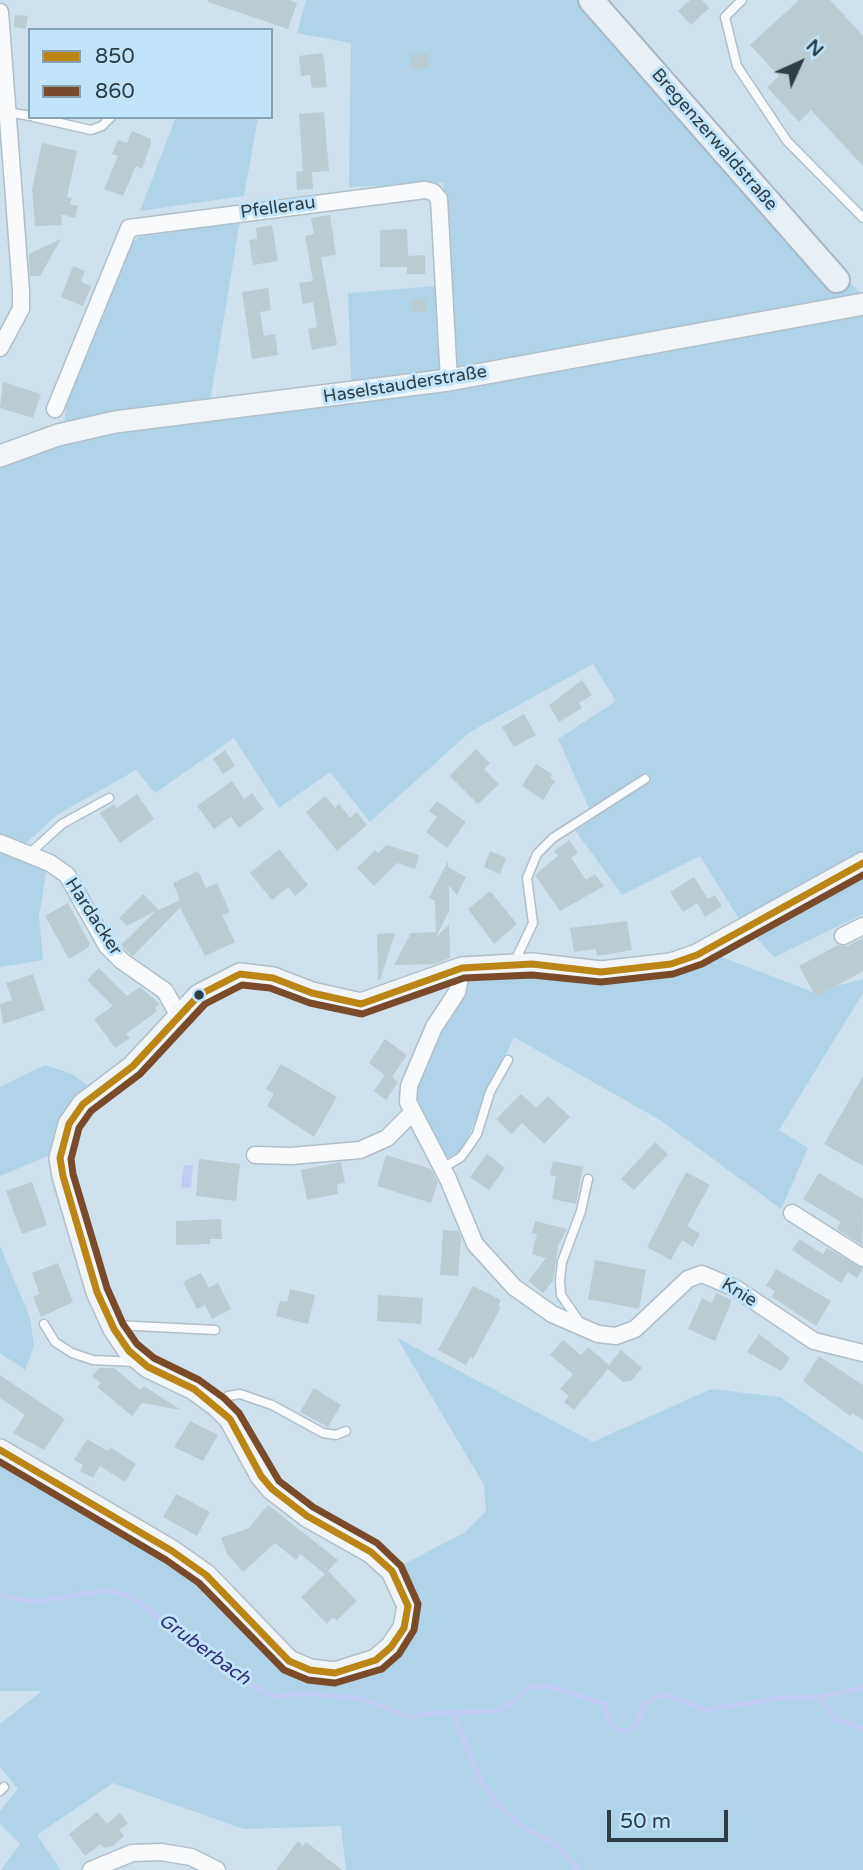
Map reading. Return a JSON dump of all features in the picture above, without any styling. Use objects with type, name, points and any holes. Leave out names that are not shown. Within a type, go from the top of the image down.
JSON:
[{"type":"main road","name":"Bregenzerwaldstraße","points":[[591,0],[837,280]]},
{"type":"street","points":[[0,12],[21,291],[21,309],[0,348]]},
{"type":"street","name":"Pfellerau","points":[[55,409],[130,228],[425,190],[433,192],[439,199],[449,380]]},
{"type":"street","name":"Haselstauderstraße","points":[[0,456],[58,435],[115,422],[449,380],[811,316],[863,304]]},
{"type":"street","name":"Hardacker","points":[[0,843],[29,854],[67,874],[107,946],[122,961],[165,991],[179,1016]]},
{"type":"street","points":[[0,1450],[172,1551],[206,1574],[289,1661],[310,1671],[335,1673],[376,1660],[398,1637],[408,1606],[392,1571],[371,1552],[307,1516],[272,1489],[261,1476],[230,1419],[218,1406],[142,1362],[129,1351],[112,1325],[97,1292],[63,1176],[60,1158],[69,1124],[83,1104],[133,1066],[199,995],[240,974],[273,978],[312,993],[361,1004],[462,968],[513,964],[601,972],[671,964],[697,956],[863,863]]},
{"type":"street","points":[[843,936],[863,926]]},
{"type":"street","name":"Knie","points":[[462,968],[457,992],[434,1027],[409,1086],[408,1102],[443,1168],[475,1244],[490,1264],[514,1287],[552,1314],[585,1329],[616,1336],[635,1329],[688,1279],[702,1274],[735,1287],[814,1341],[863,1353]]},
{"type":"street","points":[[254,1154],[290,1156],[360,1150],[387,1138],[412,1113]]},
{"type":"street","points":[[792,1213],[863,1258]]},
{"type":"street","points":[[91,1870],[132,1853],[160,1852],[191,1857],[217,1870]]},
{"type":"lane","points":[[742,0],[725,17],[737,66],[787,141],[863,218]]},
{"type":"lane","points":[[8,112],[28,116]]},
{"type":"lane","points":[[41,119],[91,130],[102,126],[109,119]]},
{"type":"lane","points":[[513,964],[533,923],[527,878],[537,854],[553,838],[645,779]]},
{"type":"lane","points":[[29,854],[62,824],[109,798]]},
{"type":"lane","points":[[443,1168],[461,1157],[477,1133],[490,1092],[508,1060]]},
{"type":"lane","points":[[585,1329],[561,1295],[560,1280],[562,1262],[581,1211],[588,1180]]},
{"type":"lane","points":[[44,1324],[55,1342],[72,1353],[93,1360],[142,1362]]},
{"type":"lane","points":[[112,1325],[215,1330]]},
{"type":"lane","points":[[218,1406],[228,1396],[240,1394],[272,1405],[323,1433],[336,1435],[346,1431]]},
{"type":"shaded area","points":[[306,0],[607,0],[863,297],[863,914],[774,957],[739,919],[700,856],[622,895],[575,830],[589,808],[558,739],[616,701],[593,664],[470,732],[370,822],[330,772],[279,808],[234,738],[155,793],[136,770],[57,815],[25,844],[0,835],[0,462],[63,438],[66,404],[125,249],[139,237],[240,221],[208,414],[352,400],[348,293],[449,285],[443,183],[349,187],[351,43],[297,33]]},
{"type":"shaded area","points":[[175,119],[258,119],[244,196],[140,211]]},
{"type":"shaded area","points":[[0,849],[47,868],[39,916],[43,960],[0,967]]},
{"type":"shaded area","points":[[716,955],[813,992],[863,979],[863,993],[779,1130],[808,1148],[781,1209],[660,1120],[514,1037],[462,1150],[448,1158],[420,1121],[413,1094],[469,975],[551,976]]},
{"type":"shaded area","points":[[45,1065],[72,1074],[93,1089],[53,1154],[0,1176],[0,1087]]},
{"type":"shaded area","points":[[184,1165],[193,1166],[191,1188],[181,1187]]},
{"type":"shaded area","points":[[0,1246],[30,1318],[34,1346],[25,1370],[0,1353]]},
{"type":"shaded area","points":[[397,1338],[593,1442],[711,1389],[780,1397],[863,1453],[863,1870],[346,1870],[341,1826],[244,1829],[113,1783],[37,1835],[61,1870],[1,1870],[20,1844],[0,1824],[0,1811],[18,1789],[0,1767],[0,1724],[42,1691],[0,1691],[0,1452],[205,1576],[281,1656],[335,1675],[405,1628],[392,1570],[464,1533],[486,1511],[484,1485]]},
{"type":"building","points":[[208,0],[289,0],[297,3],[288,29]]},
{"type":"building","points":[[690,0],[702,0],[709,8],[691,25],[678,11]]},
{"type":"building","points":[[799,0],[830,0],[863,36],[863,166],[811,110],[799,122],[767,87],[779,76],[750,45]]},
{"type":"building","points":[[15,15],[28,16],[26,29],[14,27]]},
{"type":"building","points":[[323,53],[327,87],[312,88],[310,75],[301,76],[299,56]]},
{"type":"building","points":[[428,53],[429,68],[411,69],[411,54]]},
{"type":"building","points":[[324,112],[329,171],[312,172],[313,189],[297,190],[296,172],[303,171],[299,114]]},
{"type":"building","points":[[132,131],[151,139],[151,144],[142,169],[136,166],[123,196],[104,189],[118,156],[112,154],[118,140],[127,143]]},
{"type":"building","points":[[42,143],[77,151],[67,197],[72,198],[70,204],[78,206],[75,218],[61,214],[62,225],[35,226],[32,189]]},
{"type":"building","points":[[330,215],[336,255],[321,257],[337,345],[312,350],[308,329],[317,327],[313,302],[303,304],[299,283],[313,281],[305,236],[314,234],[311,218]]},
{"type":"building","points":[[272,225],[278,261],[253,265],[249,240],[257,239],[256,228]]},
{"type":"building","points":[[407,229],[408,256],[425,255],[425,274],[407,274],[407,267],[380,267],[380,230]]},
{"type":"building","points":[[61,239],[40,276],[30,276],[29,254]]},
{"type":"building","points":[[73,266],[85,271],[81,282],[91,286],[83,306],[61,297]]},
{"type":"building","points":[[268,288],[271,310],[260,312],[264,336],[275,334],[278,355],[252,359],[242,292]]},
{"type":"building","points":[[426,298],[427,311],[412,312],[411,299]]},
{"type":"building","points":[[3,382],[41,394],[33,418],[0,408]]},
{"type":"building","points":[[582,680],[592,695],[579,703],[582,708],[559,722],[549,705]]},
{"type":"building","points":[[524,714],[536,735],[514,747],[502,727]]},
{"type":"building","points":[[476,749],[490,763],[484,769],[499,784],[478,804],[450,776]]},
{"type":"building","points":[[225,750],[235,766],[223,774],[213,759]]},
{"type":"building","points":[[536,764],[552,774],[550,778],[555,781],[543,800],[522,786]]},
{"type":"building","points":[[232,781],[244,799],[252,793],[264,809],[239,828],[231,817],[214,829],[197,806]]},
{"type":"building","points":[[137,794],[154,819],[120,843],[100,813],[114,804],[117,808]]},
{"type":"building","points":[[325,796],[335,808],[339,804],[350,818],[357,812],[367,825],[337,851],[306,812]]},
{"type":"building","points":[[437,801],[466,822],[447,848],[426,832],[437,817],[429,811]]},
{"type":"building","points":[[569,840],[578,853],[571,858],[586,880],[595,874],[604,886],[560,911],[535,875],[558,856],[554,851]]},
{"type":"building","points":[[387,845],[419,855],[415,869],[397,863],[374,886],[357,868],[375,850],[378,853]]},
{"type":"building","points":[[279,849],[308,885],[295,896],[288,887],[272,900],[250,873]]},
{"type":"building","points":[[490,851],[506,858],[500,874],[484,867]]},
{"type":"building","points":[[448,861],[448,867],[466,877],[457,895],[449,885],[449,911],[436,937],[449,925],[450,958],[435,964],[394,965],[411,933],[436,932],[435,901],[429,898]]},
{"type":"building","points":[[198,871],[206,888],[217,883],[230,912],[222,915],[235,942],[205,956],[180,908],[133,956],[129,953],[121,945],[157,910],[127,926],[119,918],[143,894],[159,910],[180,900],[173,883]]},
{"type":"building","points":[[694,877],[708,899],[715,895],[722,906],[705,917],[697,903],[683,912],[670,892]]},
{"type":"building","points":[[490,891],[517,924],[494,944],[468,909]]},
{"type":"building","points":[[68,903],[89,942],[89,947],[69,959],[45,916]]},
{"type":"building","points":[[627,921],[632,950],[597,956],[596,949],[574,952],[570,928]]},
{"type":"building","points":[[395,933],[380,980],[378,980],[377,934]]},
{"type":"building","points":[[863,938],[863,971],[816,997],[799,966],[838,945],[847,946]]},
{"type":"building","points":[[99,968],[127,996],[140,987],[160,1004],[155,1008],[157,1011],[126,1034],[130,1038],[115,1048],[94,1019],[113,1006],[87,980]]},
{"type":"building","points":[[33,974],[45,1010],[3,1024],[0,1004],[12,1000],[6,983]]},
{"type":"building","points":[[385,1039],[407,1055],[392,1077],[398,1082],[386,1100],[374,1091],[385,1075],[369,1063]]},
{"type":"building","points":[[281,1064],[337,1097],[314,1137],[267,1106],[274,1094],[266,1089]]},
{"type":"building","points":[[863,1076],[863,1166],[824,1144]]},
{"type":"building","points":[[521,1094],[536,1108],[548,1096],[570,1117],[544,1144],[522,1123],[512,1134],[496,1119]]},
{"type":"building","points":[[655,1142],[668,1154],[634,1190],[621,1179]]},
{"type":"building","points":[[487,1154],[505,1168],[489,1190],[470,1177]]},
{"type":"building","points":[[386,1155],[431,1169],[438,1182],[431,1203],[377,1186]]},
{"type":"building","points":[[199,1159],[240,1164],[236,1201],[196,1196]]},
{"type":"building","points":[[553,1161],[583,1167],[576,1204],[552,1199],[556,1176],[550,1175]]},
{"type":"building","points":[[341,1162],[345,1183],[337,1184],[338,1194],[307,1200],[301,1170]]},
{"type":"building","points":[[686,1172],[710,1185],[687,1226],[700,1234],[693,1247],[682,1240],[671,1260],[647,1247]]},
{"type":"building","points":[[819,1173],[863,1199],[862,1245],[837,1229],[841,1222],[803,1199]]},
{"type":"building","points":[[32,1182],[47,1225],[22,1234],[6,1191]]},
{"type":"building","points":[[221,1219],[222,1239],[210,1239],[210,1244],[176,1245],[176,1221]]},
{"type":"building","points":[[535,1221],[567,1229],[558,1246],[553,1281],[543,1293],[528,1281],[546,1258],[532,1254],[537,1234],[532,1233]]},
{"type":"building","points":[[443,1230],[458,1231],[461,1237],[458,1276],[440,1275]]},
{"type":"building","points":[[799,1239],[823,1254],[827,1248],[863,1268],[857,1278],[848,1272],[841,1283],[792,1250]]},
{"type":"building","points":[[595,1260],[646,1270],[639,1309],[588,1299]]},
{"type":"building","points":[[58,1263],[73,1302],[41,1317],[33,1297],[40,1294],[32,1273]]},
{"type":"building","points":[[776,1269],[831,1301],[816,1326],[772,1297],[775,1291],[766,1286]]},
{"type":"building","points":[[201,1273],[209,1288],[218,1283],[231,1309],[212,1319],[205,1305],[197,1309],[183,1282]]},
{"type":"building","points":[[473,1286],[501,1300],[498,1306],[501,1307],[473,1359],[470,1357],[466,1365],[438,1350]]},
{"type":"building","points":[[290,1289],[315,1295],[308,1324],[276,1316],[280,1301],[287,1302]]},
{"type":"building","points":[[716,1293],[732,1300],[715,1341],[688,1329],[702,1298],[712,1303]]},
{"type":"building","points":[[378,1295],[423,1298],[421,1324],[377,1321]]},
{"type":"building","points":[[759,1334],[790,1358],[781,1371],[747,1352]]},
{"type":"building","points":[[563,1340],[581,1355],[588,1347],[609,1365],[621,1350],[642,1368],[631,1381],[623,1382],[608,1369],[574,1410],[564,1402],[569,1396],[560,1389],[573,1374],[550,1355]]},
{"type":"building","points":[[819,1356],[863,1385],[863,1420],[852,1413],[850,1416],[803,1381]]},
{"type":"building","points":[[99,1368],[114,1368],[140,1390],[144,1386],[181,1410],[142,1403],[132,1416],[97,1387],[101,1383],[92,1376]]},
{"type":"building","points":[[0,1375],[65,1419],[44,1450],[13,1433],[25,1415],[0,1398]]},
{"type":"building","points":[[314,1388],[341,1405],[328,1427],[300,1412]]},
{"type":"building","points":[[190,1421],[218,1435],[203,1461],[174,1447]]},
{"type":"building","points":[[87,1439],[108,1451],[110,1447],[136,1464],[125,1482],[100,1466],[93,1478],[80,1471],[83,1465],[74,1460]]},
{"type":"building","points":[[176,1494],[210,1512],[197,1536],[163,1517]]},
{"type":"building","points":[[268,1505],[338,1560],[328,1571],[357,1601],[337,1620],[332,1618],[327,1624],[301,1597],[325,1574],[300,1554],[296,1560],[275,1543],[243,1572],[227,1554],[221,1538],[249,1528]]},
{"type":"building","points":[[97,1812],[107,1824],[120,1813],[128,1823],[119,1830],[124,1836],[113,1846],[104,1848],[101,1844],[85,1856],[69,1834]]},
{"type":"building","points":[[298,1841],[303,1846],[306,1842],[342,1870],[276,1870]]},
{"type":"waterway","name":"Gruberbach","points":[[0,1595],[33,1602],[108,1590],[131,1597],[236,1678],[276,1697],[302,1693],[362,1699],[410,1717],[433,1713],[497,1711],[513,1702],[529,1687],[549,1686],[605,1704],[607,1718],[618,1731],[629,1731],[638,1723],[644,1703],[665,1694],[705,1710],[780,1698],[819,1697],[863,1688]]},
{"type":"waterway","points":[[819,1697],[836,1720],[863,1728]]},
{"type":"waterway","points":[[453,1714],[479,1777],[497,1804],[522,1826],[559,1847],[578,1870]]},
{"type":"transit line","name":"850","points":[[0,1450],[172,1551],[206,1575],[289,1661],[310,1670],[335,1673],[376,1660],[391,1647],[404,1628],[408,1606],[392,1571],[371,1552],[307,1516],[272,1489],[261,1476],[230,1419],[194,1389],[148,1367],[129,1351],[114,1329],[97,1292],[63,1176],[60,1158],[69,1124],[83,1104],[133,1066],[199,995],[240,974],[273,978],[312,993],[361,1004],[462,968],[532,964],[601,972],[671,964],[697,955],[863,863]]},
{"type":"transit line","name":"860","points":[[0,1462],[166,1560],[199,1583],[284,1670],[308,1680],[335,1683],[382,1669],[399,1654],[414,1630],[418,1604],[401,1566],[377,1543],[313,1507],[279,1481],[239,1413],[224,1398],[199,1380],[154,1358],[137,1344],[123,1324],[107,1288],[73,1174],[71,1159],[79,1128],[91,1111],[140,1074],[205,1004],[242,985],[270,988],[310,1003],[362,1014],[464,978],[532,975],[601,982],[673,974],[702,964],[863,875]]}]
